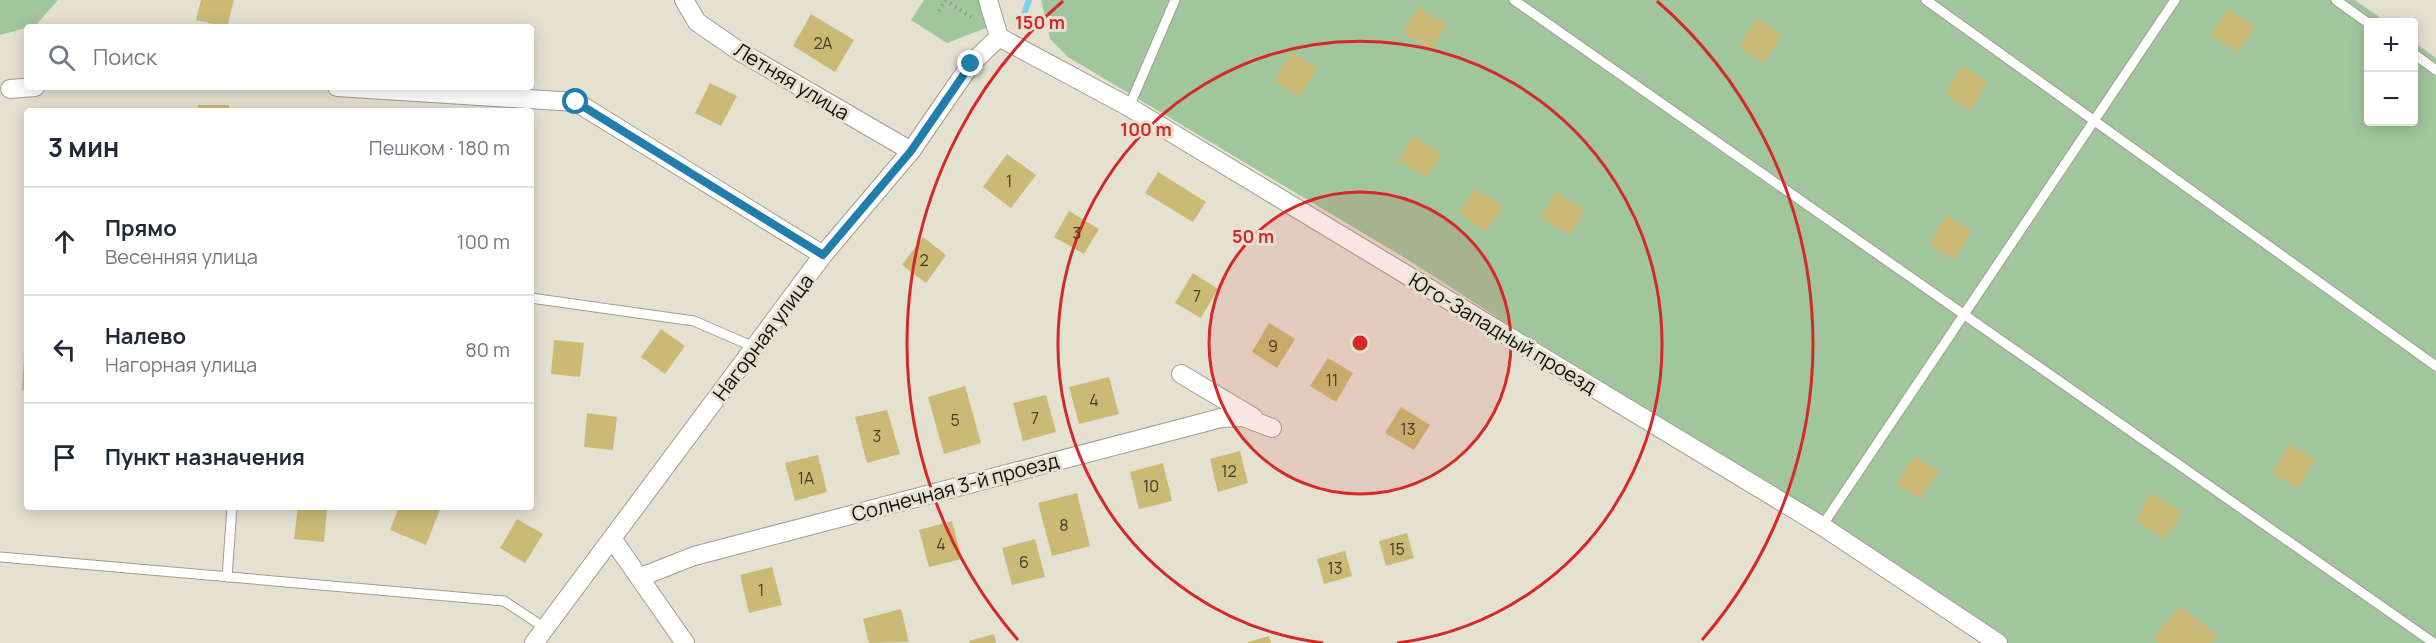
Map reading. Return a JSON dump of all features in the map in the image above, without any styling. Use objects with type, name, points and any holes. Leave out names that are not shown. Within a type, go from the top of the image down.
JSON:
[{"type":"street","name":"Летняя улица","points":[[684,0],[697,22],[739,51],[911,151]]},
{"type":"street","points":[[988,0],[999,37]]},
{"type":"street","name":"Нагорная улица","points":[[534,643],[613,540],[823,255],[911,151],[971,64],[999,37]]},
{"type":"street","name":"Юго-Западный проезд","points":[[999,37],[1129,107],[1821,526],[1998,643]]},
{"type":"street","points":[[10,90],[24,88]]},
{"type":"street","points":[[386,90],[576,102],[823,255]]},
{"type":"street","name":"Солнечная 3-й проезд","points":[[641,577],[694,556],[1221,417],[1243,417],[1272,428],[1181,374]]},
{"type":"street","points":[[613,540],[685,643]]},
{"type":"lane","points":[[1129,107],[1175,0]]},
{"type":"lane","points":[[1514,0],[2434,643]]},
{"type":"lane","points":[[1926,0],[2436,366]]},
{"type":"lane","points":[[1821,526],[2175,0]]},
{"type":"lane","points":[[2336,0],[2364,20]]},
{"type":"lane","points":[[2418,57],[2436,70]]},
{"type":"lane","points":[[534,298],[694,321],[754,347]]},
{"type":"lane","points":[[227,577],[232,510]]},
{"type":"lane","points":[[0,557],[504,601],[545,628]]},
{"type":"path","points":[[939,11],[945,0]]},
{"type":"green space","points":[[0,0],[58,0],[37,24],[24,24],[24,28],[0,35]]},
{"type":"green space","points":[[924,0],[980,0],[986,28],[947,43],[911,20]]},
{"type":"green space","points":[[1041,0],[2355,0],[2380,18],[2364,18],[2364,126],[2418,126],[2418,45],[2436,58],[2436,643],[2004,643],[1405,258],[1068,57],[1050,39]]},
{"type":"building","points":[[201,0],[234,0],[228,24],[196,20]]},
{"type":"building","points":[[1419,7],[1447,25],[1431,50],[1402,32]]},
{"type":"building","points":[[2228,9],[2255,26],[2238,52],[2211,35]]},
{"type":"building","points":[[811,14],[854,40],[835,72],[793,46]]},
{"type":"building","points":[[1756,19],[1782,34],[1764,63],[1739,48]]},
{"type":"building","points":[[1292,52],[1317,68],[1300,97],[1274,81]]},
{"type":"building","points":[[1962,66],[1988,82],[1970,110],[1945,95]]},
{"type":"building","points":[[710,83],[737,96],[721,126],[695,113]]},
{"type":"building","points":[[198,105],[229,105],[229,108],[198,108]]},
{"type":"building","points":[[1413,136],[1442,153],[1427,178],[1398,161]]},
{"type":"building","points":[[1007,154],[1036,175],[1011,208],[983,187]]},
{"type":"building","points":[[1158,172],[1206,202],[1193,222],[1145,193]]},
{"type":"building","points":[[1475,188],[1503,207],[1486,232],[1458,213]]},
{"type":"building","points":[[1556,192],[1585,210],[1569,235],[1540,217]]},
{"type":"building","points":[[1069,211],[1099,229],[1084,254],[1054,237]]},
{"type":"building","points":[[1946,215],[1972,231],[1954,260],[1929,244]]},
{"type":"building","points":[[923,237],[946,255],[926,283],[902,265]]},
{"type":"building","points":[[1193,273],[1218,289],[1201,318],[1175,303]]},
{"type":"building","points":[[1269,323],[1295,339],[1277,368],[1252,352]]},
{"type":"building","points":[[661,329],[685,346],[665,374],[641,357]]},
{"type":"building","points":[[554,340],[584,343],[580,377],[551,374]]},
{"type":"building","points":[[24,356],[24,390],[22,390]]},
{"type":"building","points":[[1328,358],[1353,373],[1336,402],[1310,386]]},
{"type":"building","points":[[1109,377],[1119,414],[1079,424],[1069,387]]},
{"type":"building","points":[[965,386],[981,443],[944,454],[928,397]]},
{"type":"building","points":[[1046,395],[1056,432],[1023,441],[1013,403]]},
{"type":"building","points":[[1401,407],[1430,425],[1414,450],[1385,433]]},
{"type":"building","points":[[887,410],[900,454],[867,463],[855,417]]},
{"type":"building","points":[[587,413],[617,417],[613,450],[584,447]]},
{"type":"building","points":[[2290,444],[2315,460],[2297,489],[2272,473]]},
{"type":"building","points":[[1240,451],[1248,483],[1218,492],[1210,459]]},
{"type":"building","points":[[818,455],[827,492],[795,501],[785,463]]},
{"type":"building","points":[[1914,456],[1939,471],[1921,500],[1896,484]]},
{"type":"building","points":[[1163,463],[1172,501],[1139,509],[1130,472]]},
{"type":"building","points":[[1077,493],[1090,546],[1052,556],[1038,503]]},
{"type":"building","points":[[2152,493],[2182,512],[2165,539],[2135,520]]},
{"type":"building","points":[[298,510],[327,510],[324,542],[294,539]]},
{"type":"building","points":[[398,510],[440,510],[426,545],[390,530]]},
{"type":"building","points":[[517,519],[543,534],[525,563],[500,548]]},
{"type":"building","points":[[952,521],[962,559],[929,567],[919,530]]},
{"type":"building","points":[[1407,533],[1414,558],[1386,566],[1379,541]]},
{"type":"building","points":[[1035,539],[1045,577],[1012,585],[1002,548]]},
{"type":"building","points":[[1345,551],[1352,576],[1324,584],[1317,559]]},
{"type":"building","points":[[772,567],[782,605],[749,613],[740,575]]},
{"type":"building","points":[[2180,606],[2218,636],[2212,643],[2159,643],[2153,639]]},
{"type":"building","points":[[901,609],[909,642],[869,643],[863,619]]},
{"type":"building","points":[[994,634],[996,643],[970,643],[969,641]]},
{"type":"building","points":[[1269,636],[1271,643],[1248,643],[1248,642]]},
{"type":"waterway","points":[[1020,25],[1029,0]]},
{"type":"route","points":[[576,102],[823,255],[911,151],[971,64]]}]
